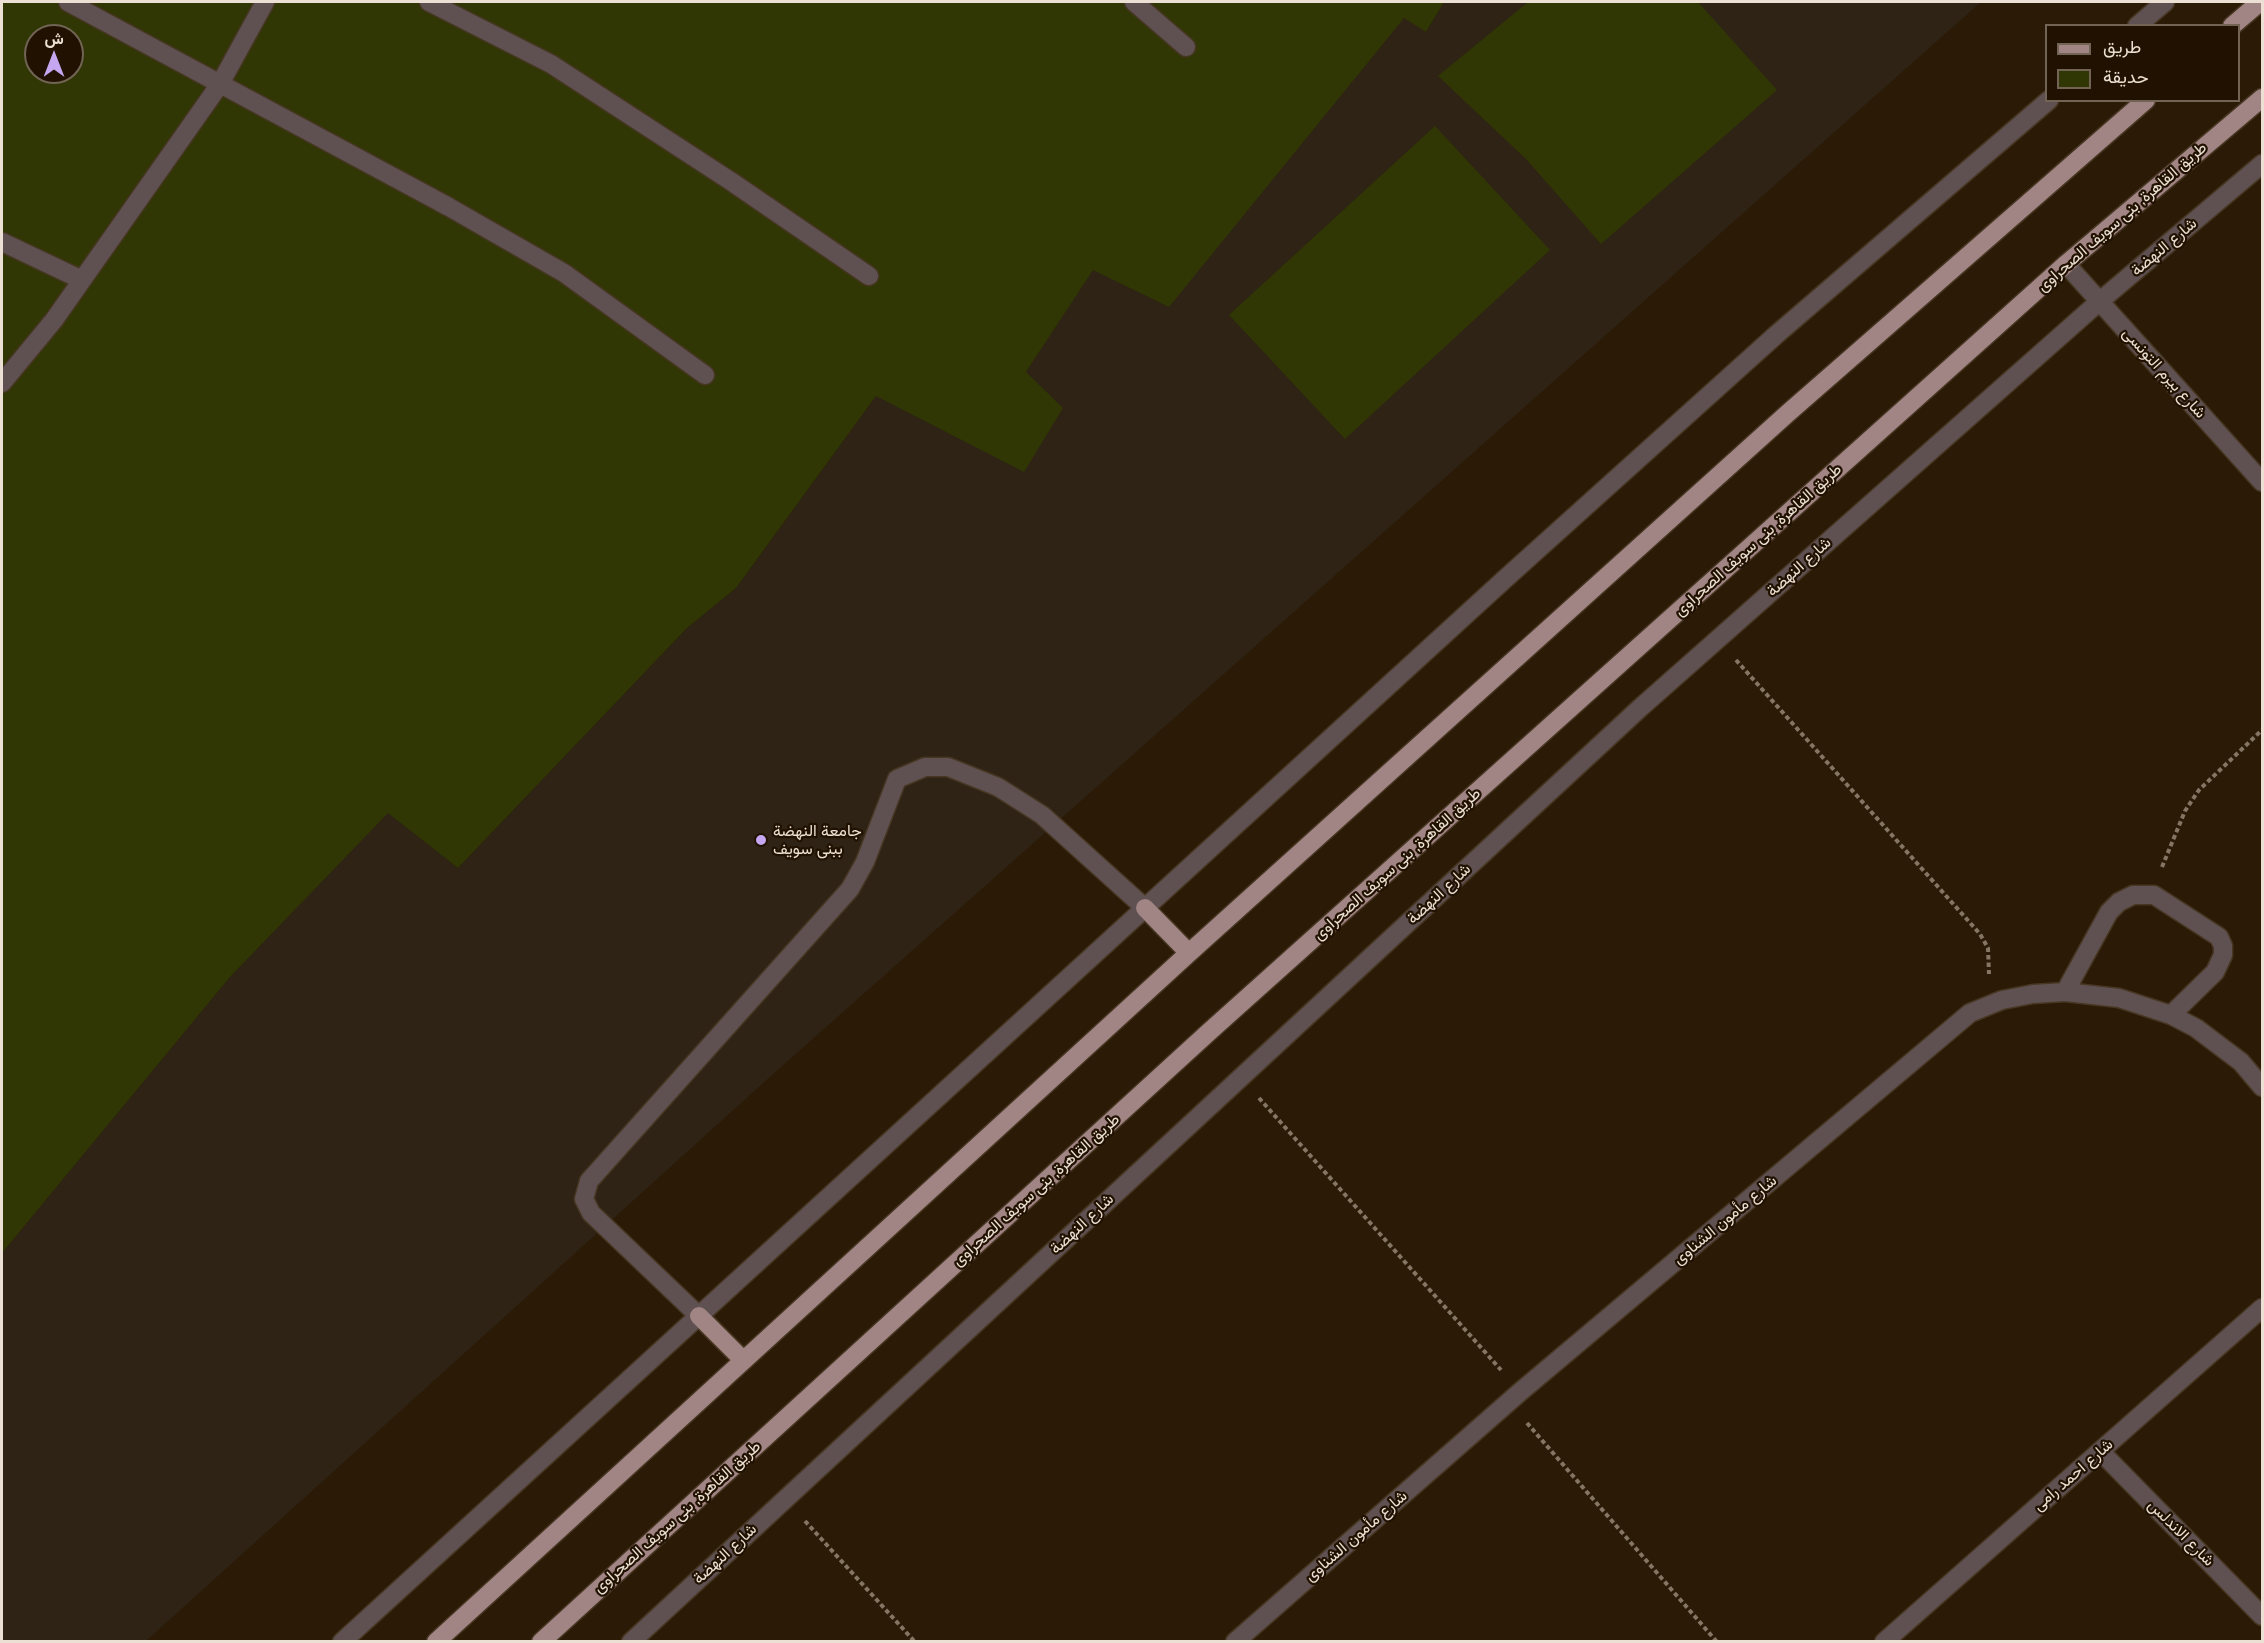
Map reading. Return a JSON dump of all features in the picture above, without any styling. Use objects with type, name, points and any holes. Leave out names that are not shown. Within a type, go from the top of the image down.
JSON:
[{"type":"main road","points":[[2234,24],[2260,2]]},
{"type":"main road","name":"طريق القاهرة, بنى سويف الصحراوى","points":[[541,1641],[1202,1039],[2067,264],[2262,98]]},
{"type":"main road","points":[[436,1641],[1189,953],[1788,413],[2144,102]]},
{"type":"main road","points":[[1145,908],[1189,953]]},
{"type":"main road","points":[[699,1316],[743,1360]]},
{"type":"street","points":[[68,2],[449,207],[564,273],[705,375]]},
{"type":"street","points":[[2,383],[54,320],[220,84],[265,2]]},
{"type":"street","points":[[429,2],[551,64],[732,182],[869,276]]},
{"type":"street","points":[[1134,2],[1186,47]]},
{"type":"street","points":[[2139,24],[2165,2]]},
{"type":"street","points":[[342,1641],[1777,334],[2047,102]]},
{"type":"street","name":"شارع النهضة","points":[[631,1641],[1718,639],[2100,301],[2262,164]]},
{"type":"street","points":[[2,242],[82,280]]},
{"type":"street","name":"شارع بيرم التونسى","points":[[2067,264],[2262,483]]},
{"type":"street","points":[[699,1316],[591,1212],[584,1199],[589,1181],[850,889],[865,862],[891,788],[897,779],[925,767],[948,767],[998,788],[1042,815],[1145,908]]},
{"type":"street","points":[[2065,992],[2109,912],[2119,902],[2133,895],[2154,895],[2219,937],[2223,946],[2223,955],[2215,972],[2171,1015]]},
{"type":"street","name":"شارع مأمون الشناوى","points":[[1235,1641],[1514,1397],[1970,1013],[2002,1000],[2065,992],[2119,998],[2171,1015],[2220,1044],[2241,1062],[2262,1087]]},
{"type":"street","name":"شارع احمد رامى","points":[[1884,1641],[2262,1308]]},
{"type":"street","name":"شارع الاندلس","points":[[2100,1451],[2262,1616]]},
{"type":"path","points":[[1718,639],[1980,934],[1988,948],[1990,965],[1982,996],[1970,1013]]},
{"type":"path","points":[[2154,895],[2175,833],[2199,790],[2262,730]]},
{"type":"path","points":[[1241,1077],[1514,1397],[1717,1641]]},
{"type":"path","points":[[784,1498],[915,1641]]},
{"type":"shaded area","name":"جامعة النهضة ببنى سويف","points":[[1444,2],[1981,2],[771,1076],[146,1641],[2,1642],[2,1253],[230,977],[388,812],[458,868],[687,628],[736,588],[876,396],[1026,372],[1093,269],[1405,18],[1426,32]]},
{"type":"green space","points":[[2,2],[1444,2],[1426,32],[1404,18],[1169,307],[1093,270],[1026,372],[1063,408],[1024,472],[876,396],[736,588],[687,628],[458,868],[388,813],[230,977],[2,1253]]},
{"type":"green space","points":[[1528,2],[1698,2],[1777,90],[1601,244],[1526,159],[1438,76]]},
{"type":"green space","points":[[1435,126],[1550,250],[1345,439],[1229,315]]},
{"type":"place","name":"جامعة النهضة ببنى سويف","points":[[761,840]]}]
